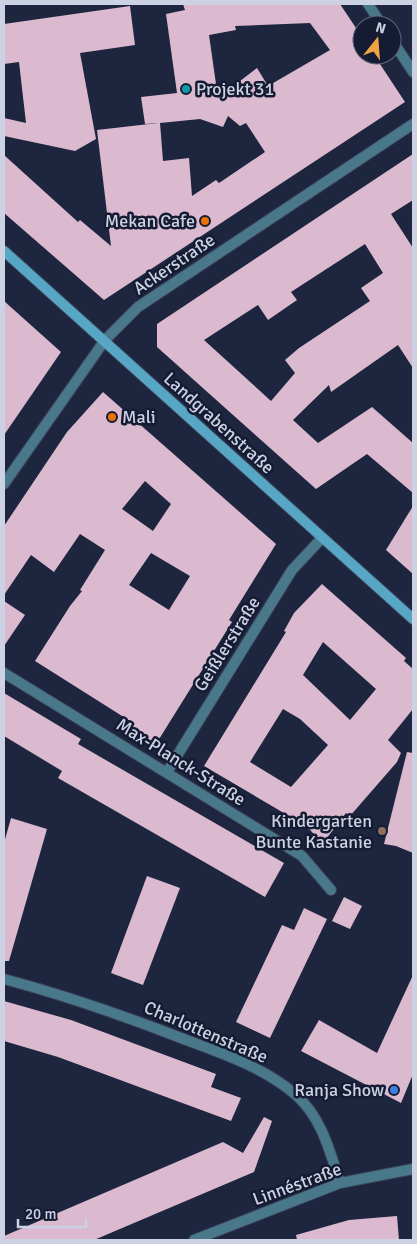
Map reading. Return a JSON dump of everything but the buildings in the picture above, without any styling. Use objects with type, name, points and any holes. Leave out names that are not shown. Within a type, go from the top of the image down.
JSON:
[{"type":"main road","name":"Landgrabenstraße","points":[[4,250],[413,619]]},
{"type":"street","points":[[368,4],[375,15]]},
{"type":"street","points":[[402,55],[413,72]]},
{"type":"street","name":"Ackerstraße","points":[[4,484],[104,340],[138,308],[413,124]]},
{"type":"street","name":"Geißlerstraße","points":[[167,772],[292,570],[322,538]]},
{"type":"street","name":"Max-Planck-Straße","points":[[4,673],[302,856],[331,890]]},
{"type":"street","name":"Charlottenstraße","points":[[4,979],[103,1008],[234,1059],[273,1078],[297,1096],[319,1123],[340,1183]]},
{"type":"street","name":"Linnéstraße","points":[[194,1240],[340,1183],[413,1169]]},
{"type":"place","name":"Projekt 31","points":[[186,89]]},
{"type":"place","name":"Mekan Cafe","points":[[205,221]]},
{"type":"place","name":"Mali","points":[[112,417]]},
{"type":"place","name":"Kindergarten Bunte Kastanie","points":[[382,831]]},
{"type":"place","name":"Ranja Show","points":[[394,1090]]}]
